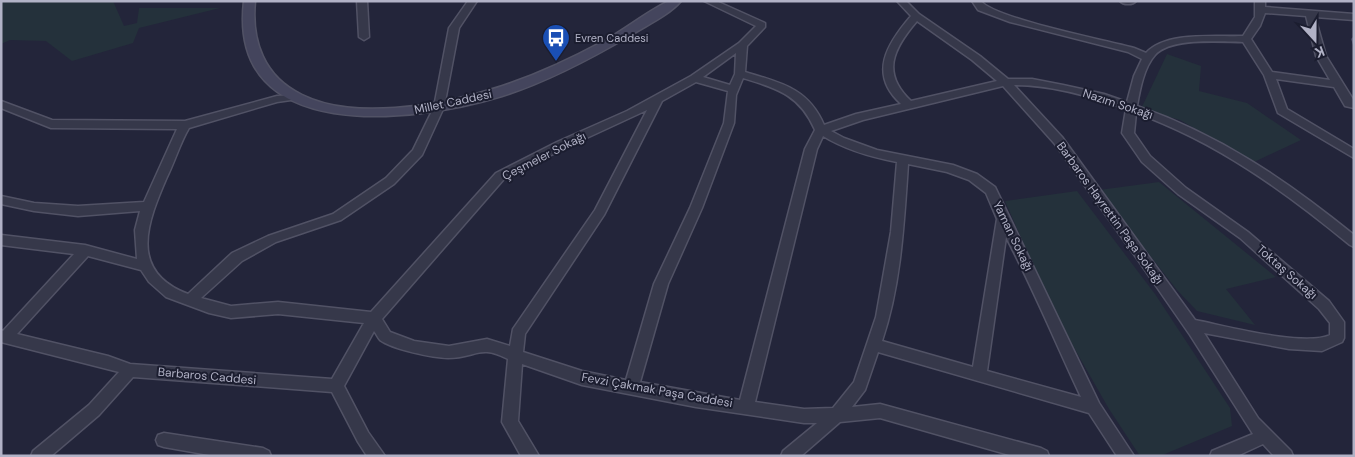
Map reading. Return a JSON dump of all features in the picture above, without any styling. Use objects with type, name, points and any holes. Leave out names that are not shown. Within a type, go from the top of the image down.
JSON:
[{"type":"street","name":"Millet Caddesi","points":[[250,1],[248,15],[254,56],[262,70],[278,86],[294,97],[314,105],[361,114],[416,111],[478,100],[524,84],[580,60],[611,44],[676,1]]},
{"type":"street","points":[[362,1],[364,38]]},
{"type":"street","points":[[189,302],[237,257],[272,239],[337,217],[390,181],[418,152],[439,107],[454,28],[472,1]]},
{"type":"street","name":"Çeşmeler Sokağı","points":[[336,386],[374,318],[500,176],[561,145],[631,114],[695,78],[742,45],[762,25],[708,1]]},
{"type":"street","name":"Barbaros Hayrettin Paşa Sokağı","points":[[902,1],[916,16],[976,58],[1005,82],[1058,140],[1144,256],[1253,423],[1285,456]]},
{"type":"street","points":[[976,1],[981,8],[1013,20],[1130,50],[1148,58]]},
{"type":"street","points":[[1124,1],[1132,1]]},
{"type":"street","points":[[1131,108],[1132,100],[1148,58],[1154,50],[1172,43],[1197,40],[1246,39],[1254,30],[1261,6],[1310,15],[1354,17]]},
{"type":"street","points":[[1310,15],[1321,56],[1349,104],[1354,105]]},
{"type":"street","points":[[909,105],[892,88],[887,68],[899,35],[916,16]]},
{"type":"street","points":[[1246,39],[1269,75],[1282,111],[1354,154]]},
{"type":"street","points":[[631,387],[661,284],[696,208],[729,123],[731,95],[740,74],[742,45]]},
{"type":"street","points":[[740,74],[784,87],[798,96],[813,112],[821,130],[811,149],[746,406]]},
{"type":"street","points":[[1269,75],[1338,84]]},
{"type":"street","points":[[695,78],[733,89]]},
{"type":"street","name":"Nazım Sokağı","points":[[821,130],[860,117],[1005,82],[1032,82],[1063,88],[1100,96],[1164,119],[1205,138],[1244,160],[1305,202],[1354,242]]},
{"type":"street","points":[[1,104],[50,124],[185,125],[277,99],[294,97]]},
{"type":"street","points":[[531,456],[520,443],[510,422],[514,355],[518,332],[600,212],[656,100]]},
{"type":"street","name":"Toktaş Sokağı","points":[[1131,108],[1128,133],[1146,159],[1182,190],[1244,235],[1324,305],[1337,322],[1337,338],[1322,345],[1289,343],[1190,324]]},
{"type":"street","points":[[185,125],[146,206],[141,236],[141,252],[145,266],[154,278],[171,293],[189,302],[231,312],[278,308],[374,318]]},
{"type":"street","name":"Yaman Sokağı","points":[[821,130],[854,147],[903,160],[949,168],[973,177],[991,190],[1002,219],[1030,270],[1052,322],[1094,408],[1126,456]]},
{"type":"street","points":[[789,456],[837,415],[860,385],[883,317],[897,232],[903,160]]},
{"type":"street","points":[[1,200],[34,207],[78,211],[146,206]]},
{"type":"street","points":[[979,374],[1002,219]]},
{"type":"street","points":[[1,240],[85,250],[145,266]]},
{"type":"street","points":[[4,337],[85,250]]},
{"type":"street","name":"Fevzi Çakmak Paşa Caddesi","points":[[374,318],[385,336],[414,347],[449,352],[487,345],[498,347],[514,355],[582,378],[696,400],[804,416],[880,411],[1042,456]]},
{"type":"street","name":"Barbaros Caddesi","points":[[4,337],[108,362],[130,370],[336,386]]},
{"type":"street","points":[[874,345],[1094,408]]},
{"type":"street","points":[[39,456],[94,410],[130,370]]},
{"type":"street","points":[[336,386],[362,437],[376,456]]},
{"type":"street","points":[[1218,456],[1265,436]]},
{"type":"street","points":[[164,440],[263,456]]},
{"type":"shaded area","points":[[1,1],[113,1],[124,26],[137,23],[139,8],[220,8],[139,28],[133,43],[72,61],[46,41],[10,40],[1,44]]},
{"type":"shaded area","points":[[1167,54],[1201,66],[1199,91],[1247,103],[1301,140],[1254,162],[1180,120],[1141,109]]},
{"type":"shaded area","points":[[1159,182],[1276,277],[1226,289],[1255,325],[1197,311],[1177,290],[1099,190]]},
{"type":"shaded area","points":[[1077,191],[1155,294],[1230,408],[1232,426],[1160,456],[1140,456],[1109,409],[1053,311],[1005,201]]},
{"type":"place","name":"Evren Caddesi","points":[[556,62]]}]
